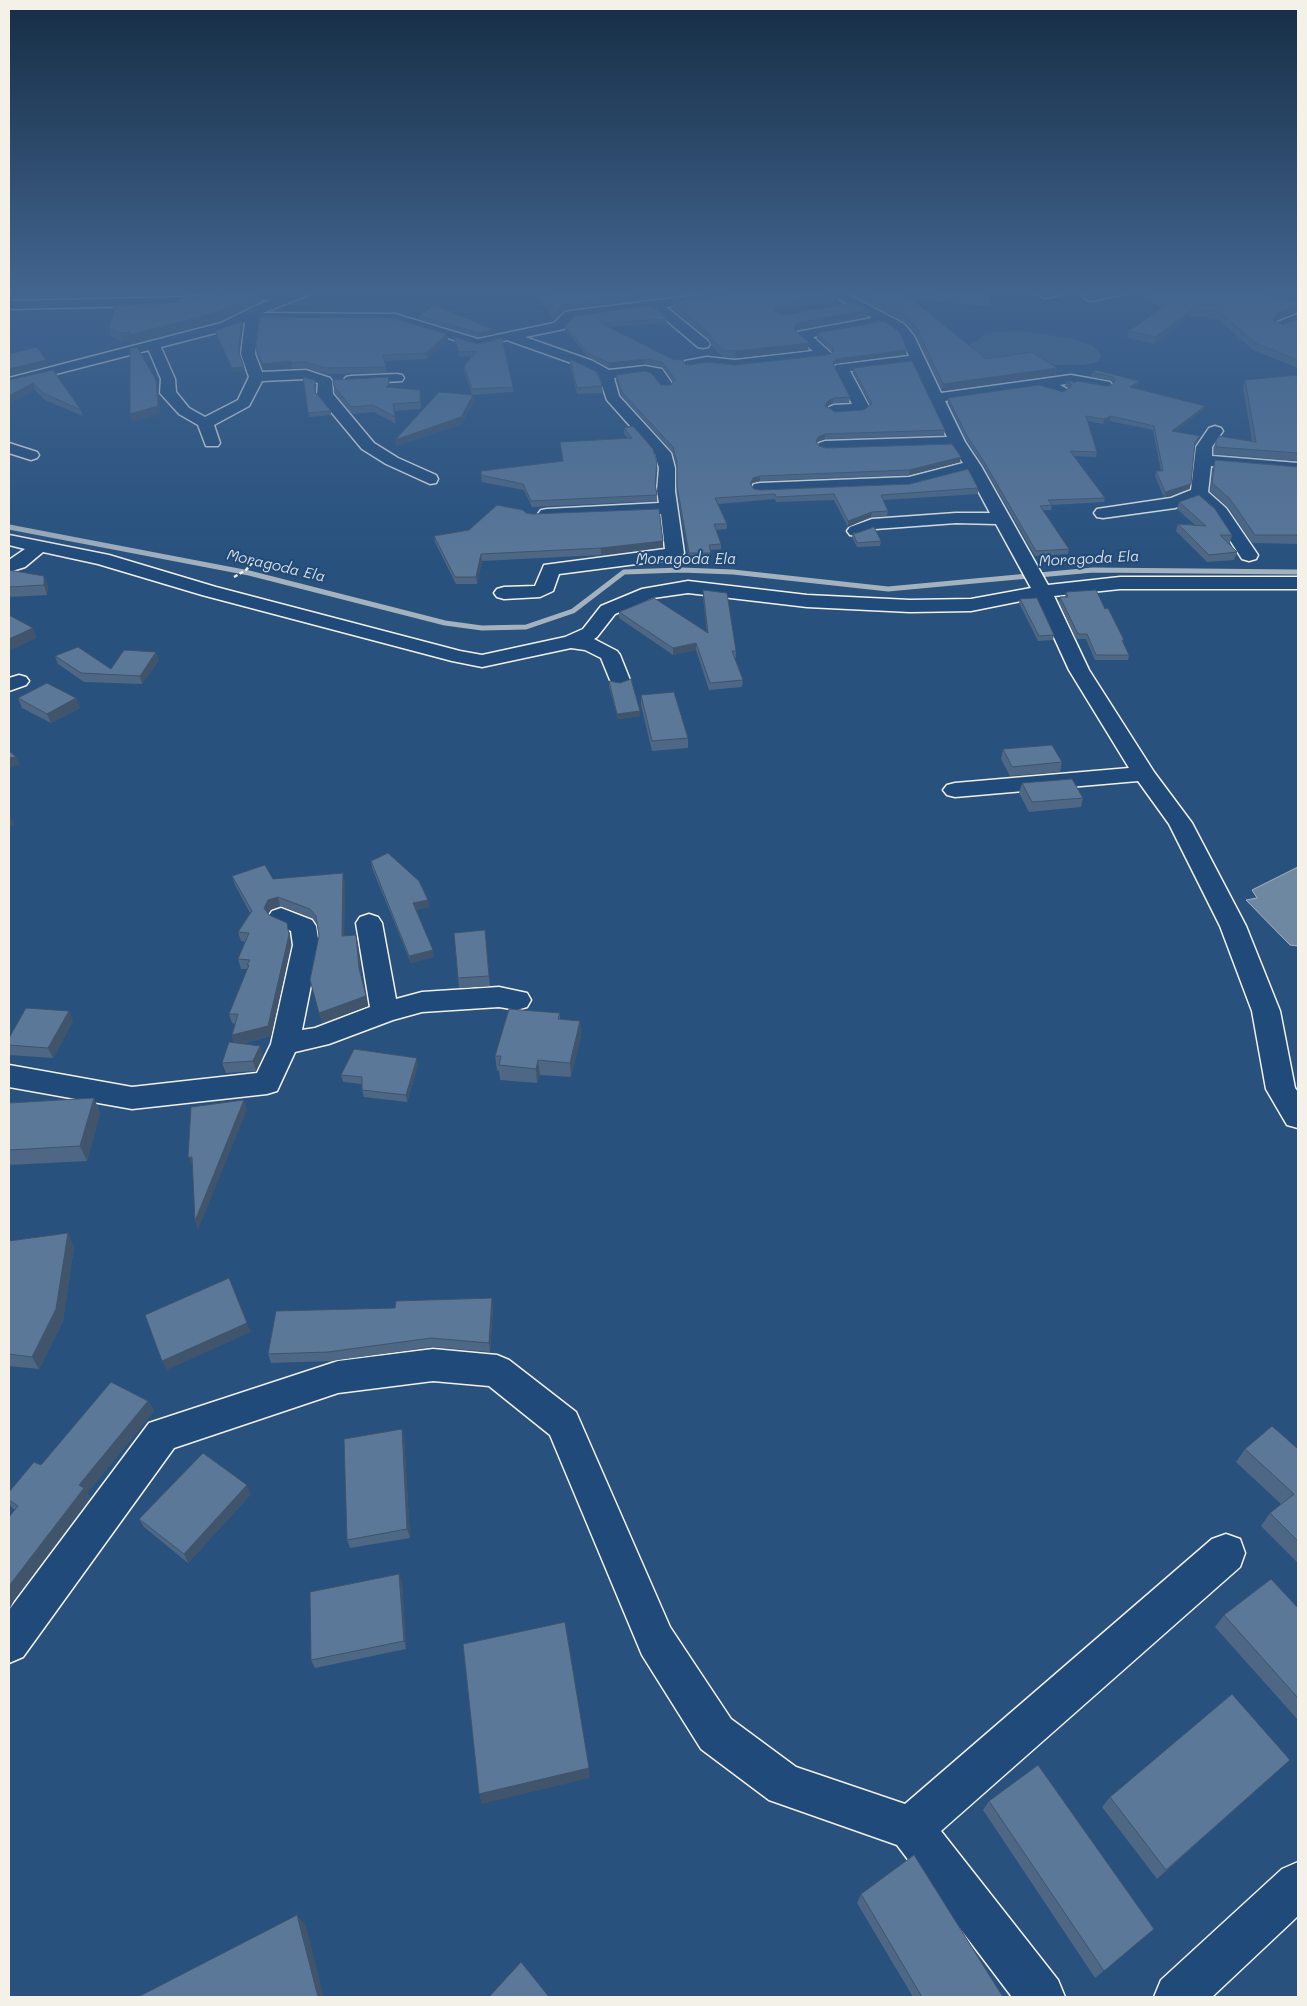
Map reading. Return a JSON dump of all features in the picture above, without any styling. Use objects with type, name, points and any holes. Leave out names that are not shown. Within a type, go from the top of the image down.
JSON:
[{"type":"street","points":[[168,385],[168,393],[184,411],[205,423],[212,443]]},
{"type":"street","points":[[205,423],[244,403],[252,385]]},
{"type":"street","points":[[325,385],[325,395],[368,446],[392,461],[430,479]]},
{"type":"street","points":[[504,594],[540,591],[546,587],[552,569],[675,553],[666,491],[667,468],[663,453],[612,397],[609,385]]},
{"type":"street","points":[[834,410],[862,408],[850,385]]},
{"type":"street","points":[[930,385],[957,442],[973,466],[1042,591],[1079,670],[1144,774],[1180,823],[1233,926],[1266,1011],[1281,1089],[1298,1117]]},
{"type":"street","points":[[936,398],[1022,385]]},
{"type":"street","points":[[1046,385],[1060,390]]},
{"type":"street","points":[[1199,493],[1204,447],[1215,431]]},
{"type":"street","points":[[825,446],[957,442]]},
{"type":"street","points":[[9,448],[31,455]]},
{"type":"street","points":[[1202,460],[1298,468]]},
{"type":"street","points":[[760,488],[909,482],[973,466]]},
{"type":"street","points":[[1103,513],[1175,503],[1199,493]]},
{"type":"street","points":[[1199,493],[1220,512],[1249,555]]},
{"type":"street","points":[[534,514],[669,508]]},
{"type":"street","points":[[856,531],[872,524],[956,518],[1002,519]]},
{"type":"street","points":[[9,540],[102,559],[459,658],[482,661],[570,642],[590,633],[608,610],[648,593],[688,587],[807,600],[910,606],[971,605],[1042,591],[1120,583],[1298,583]]},
{"type":"street","points":[[9,566],[18,563],[40,546]]},
{"type":"street","points":[[570,642],[590,644],[610,655],[620,680]]},
{"type":"street","points":[[955,790],[1144,774]]},
{"type":"street","points":[[9,1076],[132,1098],[267,1083],[285,1044],[306,945],[303,926],[281,917]]},
{"type":"street","points":[[370,923],[385,1012]]},
{"type":"street","points":[[285,1044],[319,1037],[385,1012],[422,1002],[500,996],[517,1000]]},
{"type":"street","points":[[9,1643],[162,1435],[338,1377],[433,1365],[497,1371],[563,1424],[656,1640],[716,1734],[784,1785],[911,1828],[1041,1997]]},
{"type":"street","points":[[911,1828],[1226,1553]]},
{"type":"street","points":[[1178,1997],[1298,1885]]},
{"type":"path","points":[[246,570],[257,556]]},
{"type":"shaded area","points":[[1298,867],[1298,946],[1290,945],[1246,900],[1257,898],[1252,890]]},
{"type":"building","points":[[9,385],[30,385],[9,396]]},
{"type":"building","points":[[35,385],[63,385],[81,410],[43,393]]},
{"type":"building","points":[[130,385],[156,385],[158,406],[130,414]]},
{"type":"building","points":[[304,385],[315,385],[315,392],[331,411],[308,413]]},
{"type":"building","points":[[388,385],[386,387],[420,390],[420,402],[393,404],[395,417],[373,405],[351,407],[334,386]]},
{"type":"building","points":[[470,385],[512,385],[513,387],[472,389]]},
{"type":"building","points":[[576,385],[602,386],[577,388]]},
{"type":"building","points":[[619,385],[844,385],[850,397],[834,398],[828,401],[825,406],[835,412],[863,410],[872,404],[862,385],[923,385],[945,430],[825,434],[818,437],[816,442],[819,446],[826,448],[952,444],[961,457],[909,470],[760,476],[753,478],[750,484],[754,489],[760,490],[910,484],[968,469],[978,488],[881,495],[888,511],[872,512],[848,521],[834,494],[776,497],[775,494],[715,498],[727,524],[714,524],[721,544],[709,545],[711,553],[689,553],[677,486],[677,462],[673,447],[622,392]]},
{"type":"building","points":[[1039,385],[1063,392],[1071,387],[1071,385],[1134,385],[1130,387],[1205,406],[1172,431],[1200,436],[1195,442],[1191,484],[1165,492],[1156,471],[1163,471],[1154,426],[1111,416],[1104,419],[1086,416],[1097,452],[1070,451],[1105,498],[1048,500],[1052,505],[1040,506],[1069,549],[1036,551],[967,436],[948,398]]},
{"type":"building","points":[[1246,385],[1298,385],[1298,453],[1216,447],[1216,440],[1219,436],[1256,442]]},
{"type":"building","points":[[439,392],[473,395],[461,417],[395,440]]},
{"type":"building","points":[[633,426],[653,449],[657,462],[655,484],[657,495],[531,501],[523,484],[481,475],[481,471],[563,461],[560,442],[632,438],[624,428]]},
{"type":"building","points":[[1215,460],[1298,467],[1298,535],[1255,535],[1230,499],[1212,483]]},
{"type":"building","points":[[1199,495],[1215,509],[1232,535],[1220,535],[1237,552],[1209,555],[1178,524],[1206,526],[1179,502]]},
{"type":"building","points":[[497,505],[533,514],[659,509],[663,541],[601,548],[481,554],[476,577],[455,577],[434,536],[469,530]]},
{"type":"building","points":[[874,527],[881,541],[857,543],[853,533]]},
{"type":"building","points":[[9,570],[44,576],[44,585],[9,587]]},
{"type":"building","points":[[703,590],[727,593],[736,651],[732,651],[743,680],[710,683],[696,643],[673,648],[619,612],[654,598],[708,633]]},
{"type":"building","points":[[1096,590],[1105,609],[1108,608],[1124,640],[1122,640],[1129,655],[1096,655],[1087,634],[1078,634],[1060,597],[1068,597],[1066,592]]},
{"type":"building","points":[[1037,598],[1054,635],[1039,636],[1020,599]]},
{"type":"building","points":[[9,615],[33,628],[9,639]]},
{"type":"building","points":[[78,647],[111,669],[124,650],[156,652],[140,676],[81,673],[55,656]]},
{"type":"building","points":[[631,679],[640,711],[617,714],[609,681],[620,683]]},
{"type":"building","points":[[47,683],[76,698],[47,714],[18,698]]},
{"type":"building","points":[[674,692],[688,738],[652,741],[641,695]]},
{"type":"building","points":[[1052,745],[1062,762],[1012,767],[1003,749]]},
{"type":"building","points":[[9,751],[16,757],[9,758]]},
{"type":"building","points":[[1072,779],[1083,798],[1032,802],[1022,783]]},
{"type":"building","points":[[388,853],[419,881],[428,900],[413,903],[433,950],[409,956],[371,861]]},
{"type":"building","points":[[265,865],[273,879],[343,873],[342,936],[356,935],[359,968],[366,996],[319,1013],[310,980],[319,936],[316,916],[310,909],[278,897],[268,900],[264,908],[269,915],[287,923],[289,935],[268,1026],[232,1035],[238,1014],[229,1014],[250,960],[238,959],[249,933],[238,932],[252,911],[232,876]]},
{"type":"building","points":[[485,930],[489,976],[458,978],[454,933]]},
{"type":"building","points":[[26,1008],[69,1011],[48,1048],[9,1045],[9,1038]]},
{"type":"building","points":[[509,1009],[560,1013],[558,1019],[580,1021],[570,1063],[538,1060],[536,1069],[499,1065],[501,1056],[495,1056]]},
{"type":"building","points":[[229,1042],[260,1046],[253,1061],[222,1063]]},
{"type":"building","points":[[354,1049],[417,1058],[406,1095],[362,1090],[362,1077],[341,1075]]},
{"type":"building","points":[[94,1098],[80,1146],[9,1150],[9,1103]]},
{"type":"building","points":[[244,1100],[195,1221],[192,1157],[188,1157],[191,1107]]},
{"type":"building","points":[[68,1233],[56,1309],[32,1357],[9,1354],[9,1241]]},
{"type":"building","points":[[229,1278],[247,1323],[162,1361],[145,1315]]},
{"type":"building","points":[[492,1298],[489,1343],[431,1338],[328,1352],[268,1354],[276,1311],[395,1308],[396,1301]]},
{"type":"building","points":[[111,1382],[148,1401],[79,1485],[84,1488],[9,1586],[9,1517],[18,1506],[9,1500],[9,1492],[34,1462],[41,1465]]},
{"type":"building","points":[[1272,1426],[1298,1449],[1298,1541],[1270,1513],[1294,1494],[1245,1449]]},
{"type":"building","points":[[402,1429],[407,1529],[347,1540],[344,1439]]},
{"type":"building","points":[[203,1453],[247,1485],[184,1554],[139,1519]]},
{"type":"building","points":[[399,1574],[404,1641],[311,1660],[310,1592]]},
{"type":"building","points":[[1271,1579],[1298,1608],[1298,1698],[1224,1615]]},
{"type":"building","points":[[565,1622],[589,1768],[479,1794],[463,1644]]},
{"type":"building","points":[[1232,1694],[1290,1760],[1166,1870],[1110,1797]]},
{"type":"building","points":[[1038,1765],[1154,1929],[1104,1971],[989,1801]]},
{"type":"building","points":[[914,1855],[1003,1997],[922,1997],[861,1894]]},
{"type":"building","points":[[297,1915],[318,1997],[138,1997]]},
{"type":"building","points":[[521,1962],[549,1997],[489,1997]]},
{"type":"waterway","name":"Moragoda Ela","points":[[9,527],[249,573],[445,623],[482,628],[526,627],[573,611],[624,572],[681,570],[733,572],[888,589],[1093,570],[1298,572]]}]
